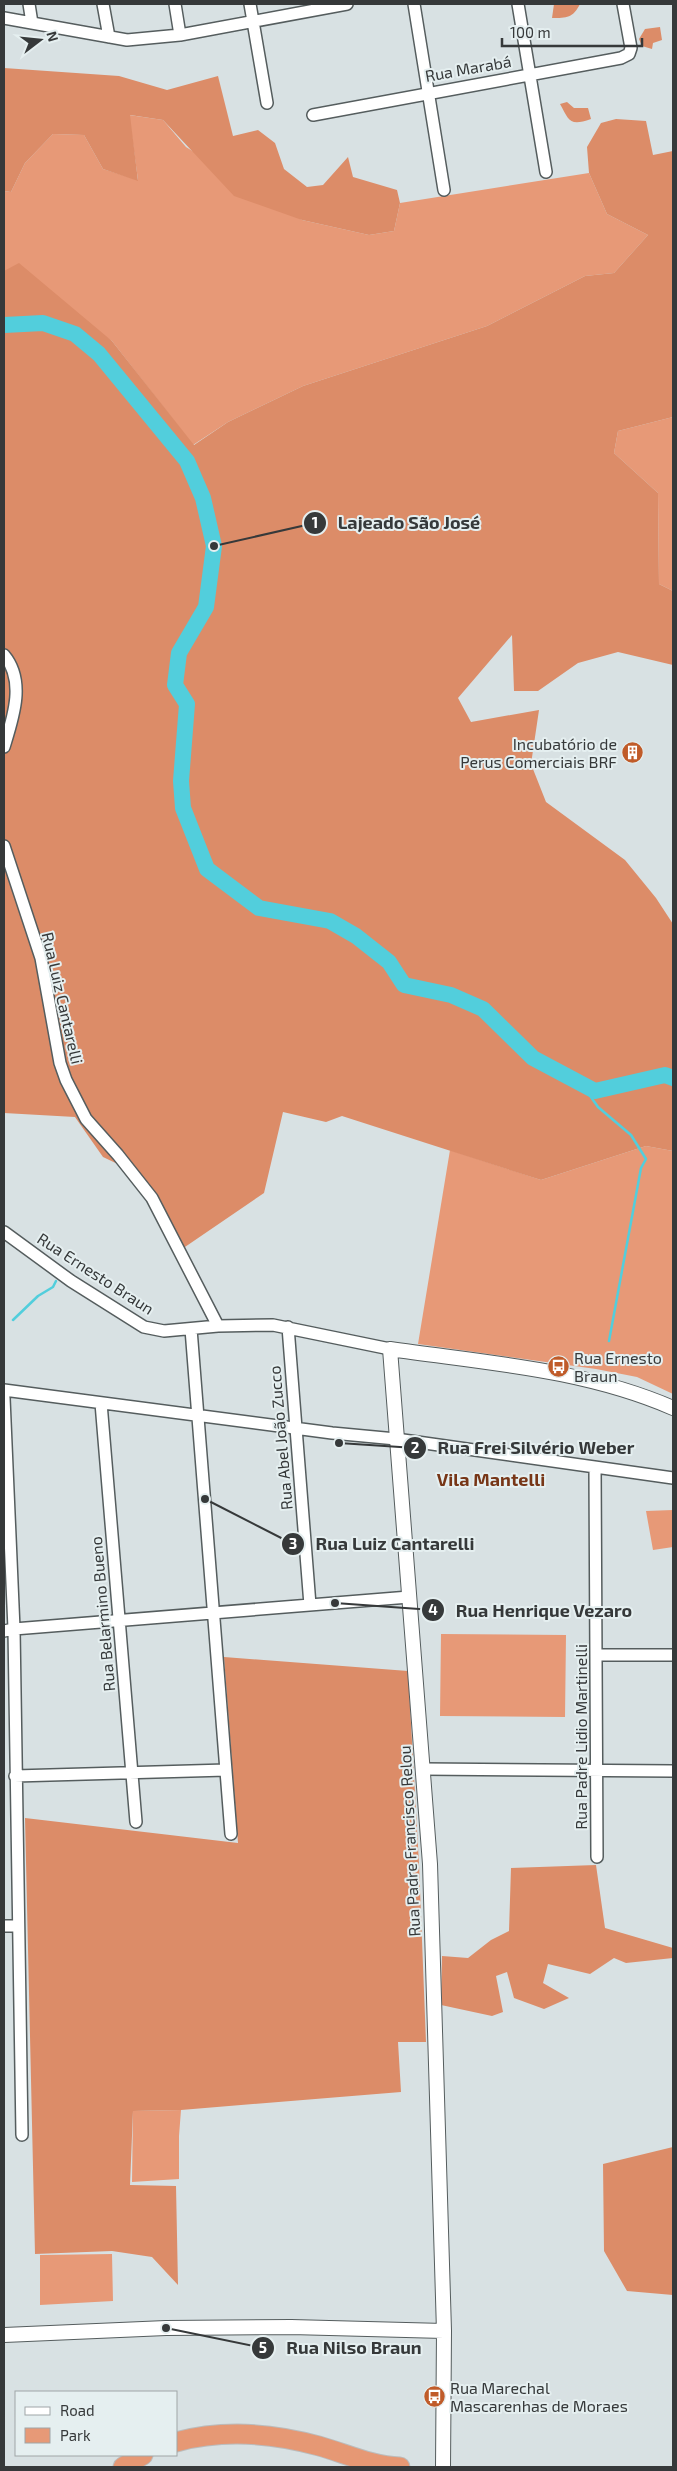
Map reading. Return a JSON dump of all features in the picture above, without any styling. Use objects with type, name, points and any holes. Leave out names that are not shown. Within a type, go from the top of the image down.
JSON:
[{"type":"highway","points":[[178,2442],[205,2436],[249,2434],[283,2438],[318,2446],[381,2467],[400,2467]]},
{"type":"highway","points":[[123,2467],[142,2456]]},
{"type":"street","points":[[29,4],[32,23]]},
{"type":"street","points":[[103,4],[109,37]]},
{"type":"street","points":[[175,4],[180,35]]},
{"type":"street","points":[[250,4],[267,103]]},
{"type":"street","points":[[4,18],[127,40],[180,35],[339,4]]},
{"type":"street","points":[[414,4],[444,190]]},
{"type":"street","points":[[518,4],[546,172]]},
{"type":"street","name":"Rua Marabá","points":[[313,115],[429,92],[621,58],[629,54],[631,48],[623,4]]},
{"type":"street","points":[[4,655],[10,662],[17,689],[12,721],[4,747]]},
{"type":"street","name":"Rua Luiz Cantarelli","points":[[4,846],[41,958],[60,1063],[66,1080],[86,1119],[152,1198],[218,1326]]},
{"type":"street","name":"Rua Ernesto Braun","points":[[4,1232],[71,1281],[136,1323],[164,1331],[218,1326],[273,1325],[390,1349],[564,1374],[609,1384],[673,1408]]},
{"type":"street","name":"Rua Abel João Zucco","points":[[288,1328],[310,1605]]},
{"type":"street","points":[[191,1329],[231,1834]]},
{"type":"street","name":"Rua Padre Francisco Relou","points":[[390,1349],[430,1864],[444,2331]]},
{"type":"street","points":[[4,1390],[396,1439],[673,1478]]},
{"type":"street","points":[[4,1398],[9,1630],[15,1776],[22,2135]]},
{"type":"street","name":"Rua Belarmino Bueno","points":[[101,1403],[136,1822]]},
{"type":"street","name":"Rua Padre Lidio Martinelli","points":[[595,1467],[597,1857]]},
{"type":"street","points":[[9,1630],[410,1597]]},
{"type":"street","points":[[596,1655],[673,1654]]},
{"type":"street","points":[[422,1769],[673,1771]]},
{"type":"street","points":[[15,1776],[226,1770]]},
{"type":"street","points":[[4,1926],[18,1926]]},
{"type":"street","points":[[4,2335],[166,2328],[291,2326],[444,2331],[442,2467]]},
{"type":"green space","points":[[129,115],[163,120],[186,147],[302,220],[369,235],[394,231],[400,203],[589,173],[607,214],[648,235],[614,273],[585,276],[487,326],[303,386],[228,422],[193,445],[112,341],[4,271],[4,191],[11,192],[25,163],[53,134],[84,135],[103,169],[138,180]]},
{"type":"green space","points":[[673,417],[673,591],[659,584],[658,493],[614,453],[618,431]]},
{"type":"green space","points":[[646,1146],[673,1151],[673,1394],[637,1377],[596,1369],[418,1344],[450,1150],[541,1180]]},
{"type":"green space","points":[[673,1510],[673,1547],[653,1550],[646,1511]]},
{"type":"green space","points":[[441,1634],[566,1635],[565,1717],[440,1716]]},
{"type":"green space","points":[[181,2110],[179,2179],[132,2182],[133,2111]]},
{"type":"green space","points":[[112,2254],[113,2301],[40,2305],[40,2255]]},
{"type":"shaded area","points":[[554,4],[580,4],[572,15],[552,18]]},
{"type":"shaded area","points":[[660,27],[662,40],[653,43],[652,49],[642,46],[639,39],[645,29]]},
{"type":"shaded area","points":[[4,68],[119,76],[167,90],[218,76],[233,136],[258,130],[275,143],[284,169],[307,187],[323,185],[348,157],[353,177],[397,190],[400,203],[394,231],[369,235],[302,220],[234,196],[163,120],[130,115],[138,181],[103,169],[84,135],[53,134],[25,163],[11,192],[4,191]]},
{"type":"shaded area","points":[[567,102],[574,108],[588,108],[591,119],[574,122],[568,118],[560,104]]},
{"type":"shaded area","points":[[616,119],[646,121],[653,155],[673,151],[673,417],[618,431],[614,453],[658,493],[659,584],[673,591],[673,665],[618,652],[578,663],[538,691],[514,691],[512,635],[458,698],[471,722],[539,710],[531,764],[546,802],[625,860],[656,898],[673,924],[673,1151],[646,1146],[541,1180],[342,1116],[326,1122],[283,1112],[264,1193],[182,1249],[124,1167],[103,1157],[75,1117],[4,1113],[4,271],[19,263],[112,341],[194,445],[228,422],[303,386],[487,326],[585,276],[614,273],[648,235],[607,214],[589,173],[587,147],[601,123]]},
{"type":"shaded area","points":[[224,1657],[408,1671],[419,1864],[426,2042],[398,2042],[401,2092],[181,2110],[133,2111],[130,2185],[176,2186],[178,2285],[152,2257],[112,2251],[35,2254],[25,1818],[238,1843]]},
{"type":"shaded area","points":[[596,1865],[605,1928],[673,1948],[673,1958],[626,1963],[614,1958],[590,1974],[548,1964],[543,1983],[569,1998],[544,2009],[514,1998],[507,1972],[496,1976],[503,2012],[492,2016],[441,2005],[442,1956],[468,1958],[491,1940],[509,1931],[511,1868]]},
{"type":"shaded area","points":[[673,2147],[673,2295],[627,2291],[604,2251],[603,2164]]},
{"type":"waterway","points":[[4,325],[43,323],[75,334],[99,354],[187,461],[203,498],[214,546],[206,607],[179,653],[175,685],[187,704],[181,781],[183,808],[207,869],[259,908],[330,921],[356,936],[389,962],[404,985],[451,995],[483,1009],[533,1058],[595,1091],[665,1075],[673,1078]]},
{"type":"waterway","points":[[581,1083],[598,1107],[631,1135],[646,1159],[641,1168],[609,1341]]},
{"type":"waterway","points":[[13,1320],[38,1296],[53,1287],[56,1281]]},
{"type":"place","name":"Lajeado São José","points":[[214,546]]},
{"type":"place","name":"Incubatório de Perus Comerciais BRF","points":[[633,752]]},
{"type":"place","name":"Rua Ernesto Braun","points":[[558,1366]]},
{"type":"place","name":"Rua Frei Silvério Weber","points":[[339,1443]]},
{"type":"place","name":"Rua Luiz Cantarelli","points":[[205,1499]]},
{"type":"place","name":"Rua Henrique Vezaro","points":[[335,1603]]},
{"type":"place","name":"Rua Nilso Braun","points":[[166,2328]]},
{"type":"place","name":"Rua Marechal Mascarenhas de Moraes","points":[[434,2396]]},
{"type":"district","name":"Vila Mantelli","points":[[491,1479]]}]
